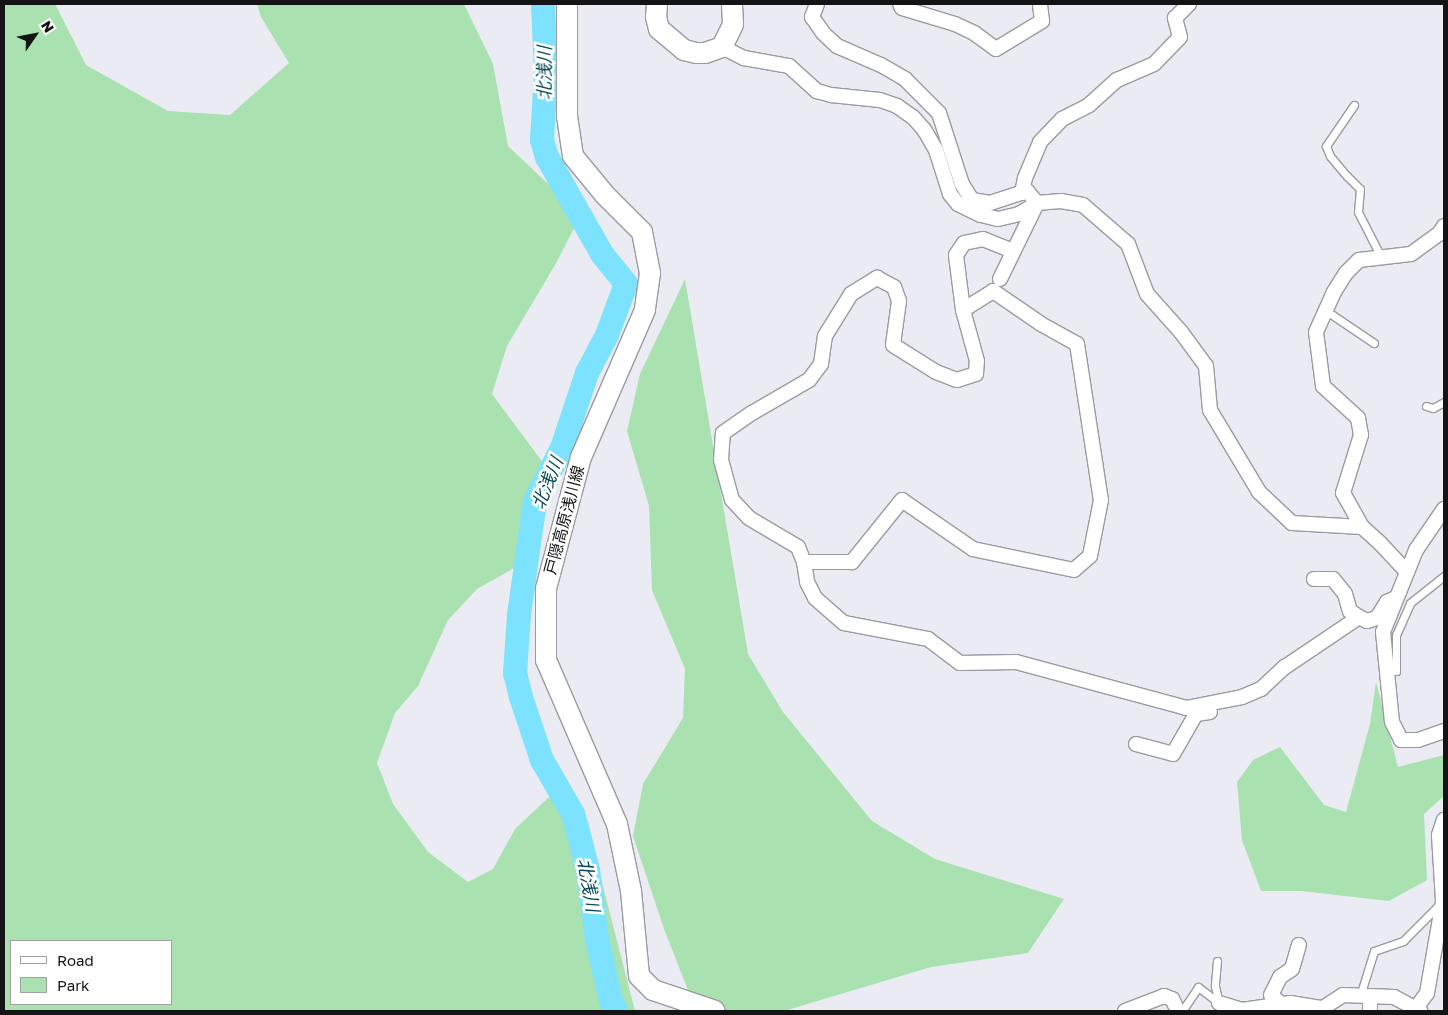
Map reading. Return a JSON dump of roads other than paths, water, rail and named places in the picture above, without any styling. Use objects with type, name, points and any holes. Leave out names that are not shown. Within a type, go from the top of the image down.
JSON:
[{"type":"main road","name":"戸隠高原浅川線","points":[[567,4],[567,116],[574,156],[605,195],[642,232],[650,273],[645,310],[581,457],[546,589],[546,660],[617,824],[631,891],[639,976],[654,990],[715,1011]]},
{"type":"main road","points":[[657,4],[656,17],[659,29],[684,50],[705,53],[722,47],[733,24],[732,4]]},
{"type":"street","points":[[817,4],[812,17],[823,34],[838,46],[881,65],[905,79],[939,113],[962,184],[972,200],[990,203],[1027,192],[1037,202]]},
{"type":"street","points":[[900,4],[902,8],[955,24],[974,33],[996,49],[1042,21],[1040,4]]},
{"type":"street","points":[[1022,193],[1025,178],[1040,142],[1062,119],[1089,105],[1118,80],[1154,64],[1180,38],[1176,18],[1189,4]]},
{"type":"street","points":[[722,47],[744,58],[789,66],[817,91],[831,95],[880,100],[897,106],[913,117],[925,131],[936,150],[950,194],[958,204],[980,215],[998,219],[1020,214],[1037,202],[1060,201],[1083,205],[1128,244],[1147,294],[1182,332],[1206,366],[1210,410],[1259,492],[1292,523],[1362,527]]},
{"type":"street","points":[[1000,279],[1037,202]]},
{"type":"street","points":[[1407,572],[1362,527],[1343,493],[1361,435],[1358,418],[1323,386],[1316,332],[1325,310],[1346,273],[1359,260],[1411,254],[1440,234],[1444,226]]},
{"type":"street","points":[[1013,251],[983,239],[964,242],[956,255],[963,310],[977,361],[976,374],[957,380],[936,372],[893,345],[899,301],[894,287],[876,278],[851,294],[825,336],[821,364],[809,380],[752,413],[723,433],[721,460],[732,500],[749,518],[798,547],[804,562],[807,582],[815,598],[844,623],[928,639],[960,663],[1016,662],[1186,708],[1262,689],[1285,667],[1359,617]]},
{"type":"street","points":[[804,562],[852,562],[902,500],[973,549],[1074,570],[1090,556],[1101,500],[1077,344],[1041,324],[992,291],[963,310]]},
{"type":"street","points":[[1444,509],[1416,550],[1383,632],[1392,722],[1401,740],[1418,740],[1444,732]]},
{"type":"street","points":[[1314,579],[1333,579],[1345,594],[1350,611],[1367,621],[1377,618],[1387,602],[1396,598]]},
{"type":"street","points":[[1136,744],[1173,754],[1196,714],[1245,706],[1248,694]]},
{"type":"street","points":[[1219,1003],[1242,1010],[1264,1009],[1290,1003],[1323,1008],[1343,996],[1394,997],[1417,1010],[1427,993],[1443,901],[1438,835],[1444,820]]},
{"type":"street","points":[[1281,1004],[1271,995],[1280,977],[1292,969],[1299,945]]},
{"type":"street","points":[[1125,1011],[1164,996],[1172,999],[1178,1011]]},
{"type":"street","points":[[1365,996],[1370,1011]]},
{"type":"lane","points":[[1354,105],[1326,146],[1330,156],[1346,176],[1360,188],[1358,212],[1381,258]]},
{"type":"lane","points":[[1325,310],[1374,343]]},
{"type":"lane","points":[[1426,406],[1434,408],[1444,402]]},
{"type":"lane","points":[[1387,671],[1396,671],[1396,635],[1410,603],[1444,576]]},
{"type":"lane","points":[[1365,996],[1374,951],[1403,940],[1443,901]]},
{"type":"lane","points":[[1217,961],[1215,986],[1219,1003]]},
{"type":"lane","points":[[1182,1011],[1198,987],[1219,1003]]},
{"type":"waterway","name":"北浅川","points":[[543,4],[546,74],[542,140],[547,157],[602,254],[626,284],[607,335],[587,373],[562,448],[535,501],[519,615],[515,673],[542,760],[573,814],[588,870],[597,939],[611,1001],[616,1011]]}]
